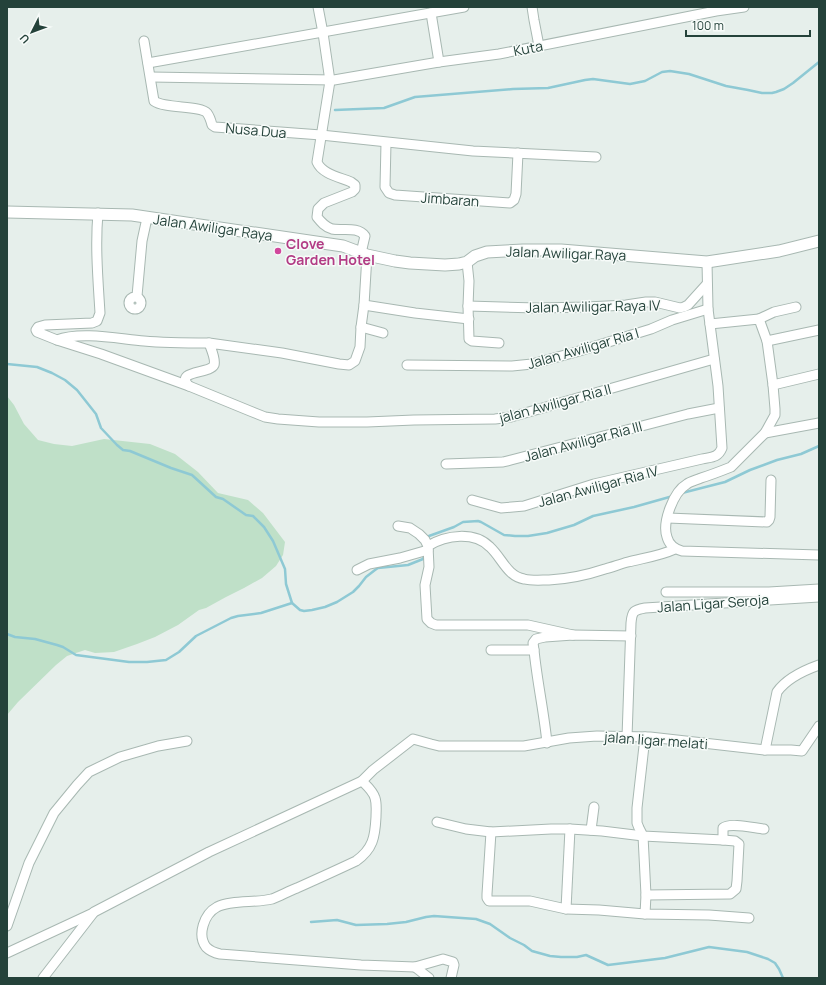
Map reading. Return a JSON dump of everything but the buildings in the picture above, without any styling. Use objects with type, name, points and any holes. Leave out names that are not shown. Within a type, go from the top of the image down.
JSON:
[{"type":"street","points":[[57,340],[64,337],[92,336],[145,341],[209,343],[282,353],[339,364],[349,364],[355,361],[360,347],[364,305],[365,236],[360,230],[331,229],[324,225],[316,217],[318,209],[324,203],[352,192],[355,189],[355,185],[351,182],[323,170],[318,166],[317,162],[330,81],[318,7]]},
{"type":"street","points":[[148,63],[464,7]]},
{"type":"street","points":[[532,7],[539,46]]},
{"type":"street","name":"Kuta","points":[[330,81],[439,62],[500,54],[720,9],[744,7]]},
{"type":"street","points":[[431,13],[439,62]]},
{"type":"street","name":"Nusa Dua","points":[[144,41],[154,101],[160,104],[206,112],[211,119],[212,125],[215,127],[321,135]]},
{"type":"street","points":[[150,77],[330,81]]},
{"type":"street","points":[[321,135],[473,151],[596,157]]},
{"type":"street","name":"Jimbaran","points":[[386,143],[385,187],[389,193],[395,195],[510,203],[514,200],[516,194],[518,153]]},
{"type":"street","name":"Jalan Awiligar Raya","points":[[7,212],[132,215],[343,246],[364,254],[395,261],[445,265],[467,262],[475,256],[487,252],[522,250],[561,250],[707,262],[779,251],[819,241]]},
{"type":"street","name":"jalan Awiligar Ria II","points":[[98,213],[97,266],[100,313],[97,321],[45,325],[38,327],[36,330],[37,332],[189,386],[265,417],[319,422],[495,419],[510,417],[714,359]]},
{"type":"street","points":[[137,296],[142,241],[147,218]]},
{"type":"street","points":[[467,262],[469,281],[468,306],[470,340],[492,343],[499,342]]},
{"type":"street","points":[[707,262],[708,309],[718,386],[719,408]]},
{"type":"street","name":"Jalan Awiligar Raya IV","points":[[468,306],[538,308],[586,307],[655,302],[680,308],[688,305],[707,284]]},
{"type":"street","points":[[364,305],[469,319]]},
{"type":"street","points":[[710,324],[759,319],[774,312],[796,308]]},
{"type":"street","name":"Jalan Awiligar Ria I","points":[[407,365],[512,366],[532,364],[651,329],[672,320],[708,309]]},
{"type":"street","points":[[759,319],[767,341],[773,385],[775,415],[765,433],[731,467],[686,484],[683,487],[673,500],[668,518],[666,536],[675,549],[682,551],[819,555]]},
{"type":"street","points":[[361,327],[383,333]]},
{"type":"street","points":[[767,341],[819,330]]},
{"type":"street","points":[[189,386],[185,378],[196,372],[209,369],[214,364],[214,358],[209,343]]},
{"type":"street","points":[[773,385],[819,374]]},
{"type":"street","name":"Jalan Awiligar Ria IV","points":[[472,500],[501,508],[524,506],[594,484],[716,456],[722,448],[719,408]]},
{"type":"street","name":"Jalan Awiligar Ria III","points":[[446,464],[503,462],[688,414],[719,408]]},
{"type":"street","points":[[765,433],[819,423]]},
{"type":"street","points":[[668,518],[767,522],[770,517],[771,480]]},
{"type":"street","points":[[398,526],[410,528],[419,534],[425,540],[428,548],[429,567],[425,585],[427,619],[431,623],[436,625],[528,625],[573,635]]},
{"type":"street","points":[[357,570],[369,564],[400,558],[428,548],[438,540],[462,536],[485,542],[513,574],[520,578],[534,580],[574,577],[604,570],[627,562],[665,554],[675,549]]},
{"type":"street","points":[[666,592],[769,592],[819,589]]},
{"type":"street","name":"Jalan Ligar Seroja","points":[[631,636],[632,614],[636,610],[645,608],[819,597]]},
{"type":"street","points":[[547,743],[545,719],[532,643],[536,639],[545,637],[573,635],[631,636],[627,736]]},
{"type":"street","points":[[491,650],[534,650]]},
{"type":"street","points":[[765,750],[777,692],[785,683],[809,668],[819,664]]},
{"type":"street","name":"jalan ligar melati","points":[[7,953],[94,912],[210,852],[362,781],[373,770],[412,740],[446,746],[524,746],[569,738],[627,736],[765,750],[802,751],[819,726]]},
{"type":"street","points":[[645,914],[646,895],[643,836],[637,823],[637,808],[646,737]]},
{"type":"street","points":[[7,926],[29,863],[54,813],[89,772],[120,757],[158,746],[187,740]]},
{"type":"street","points":[[362,781],[370,788],[376,798],[374,837],[369,849],[363,856],[356,861],[272,899],[235,903],[217,907],[210,912],[206,918],[202,933],[206,947],[212,952],[220,954],[361,965],[415,967],[443,959],[453,962],[454,965],[451,978]]},
{"type":"street","points":[[591,830],[594,806]]},
{"type":"street","points":[[437,822],[466,829],[491,832],[551,829],[591,830],[643,836],[735,841],[739,844],[738,881],[736,889],[730,894],[646,895]]},
{"type":"street","points":[[723,840],[723,828],[727,825],[764,829]]},
{"type":"street","points":[[566,909],[570,829]]},
{"type":"street","points":[[491,832],[486,894],[487,900],[489,901],[530,901],[566,909],[749,918]]},
{"type":"street","points":[[42,978],[94,912]]},
{"type":"street","points":[[415,967],[429,978]]},
{"type":"green space","points":[[7,396],[14,405],[24,424],[38,440],[72,446],[104,439],[150,444],[175,454],[198,472],[218,493],[248,500],[263,513],[285,542],[283,555],[276,566],[262,578],[206,608],[199,610],[178,625],[155,637],[114,652],[95,653],[85,650],[67,656],[18,702],[7,715]]},
{"type":"waterway","points":[[335,110],[384,108],[415,97],[513,89],[548,88],[593,79],[630,84],[645,81],[662,72],[670,71],[689,74],[726,86],[762,93],[772,93],[784,89],[819,62]]},
{"type":"waterway","points":[[7,364],[37,367],[65,380],[77,390],[96,414],[101,428],[123,450],[130,451],[192,475],[216,497],[223,499],[246,515],[253,516],[264,527],[273,541],[285,569],[286,584],[292,603],[300,610],[312,610],[337,602],[353,592],[366,577],[378,568],[408,565],[423,559],[425,554]]},
{"type":"waterway","points":[[682,493],[725,482],[750,470],[777,460],[801,454],[819,446]]},
{"type":"waterway","points":[[426,539],[429,536],[463,522],[478,521],[504,535],[528,536],[547,533],[574,525],[593,516],[634,507],[673,496]]},
{"type":"waterway","points":[[7,634],[15,637],[35,639],[57,645],[76,655],[129,662],[166,660],[179,652],[196,636],[231,618],[261,613],[292,603]]},
{"type":"waterway","points":[[311,922],[337,920],[356,925],[406,922],[434,916],[476,919],[490,924],[532,951],[550,956],[577,957],[586,955],[608,965],[665,958],[709,947],[747,952],[768,959],[775,963],[783,978]]},
{"type":"place","name":"Clove Garden Hotel","points":[[278,251]]}]
